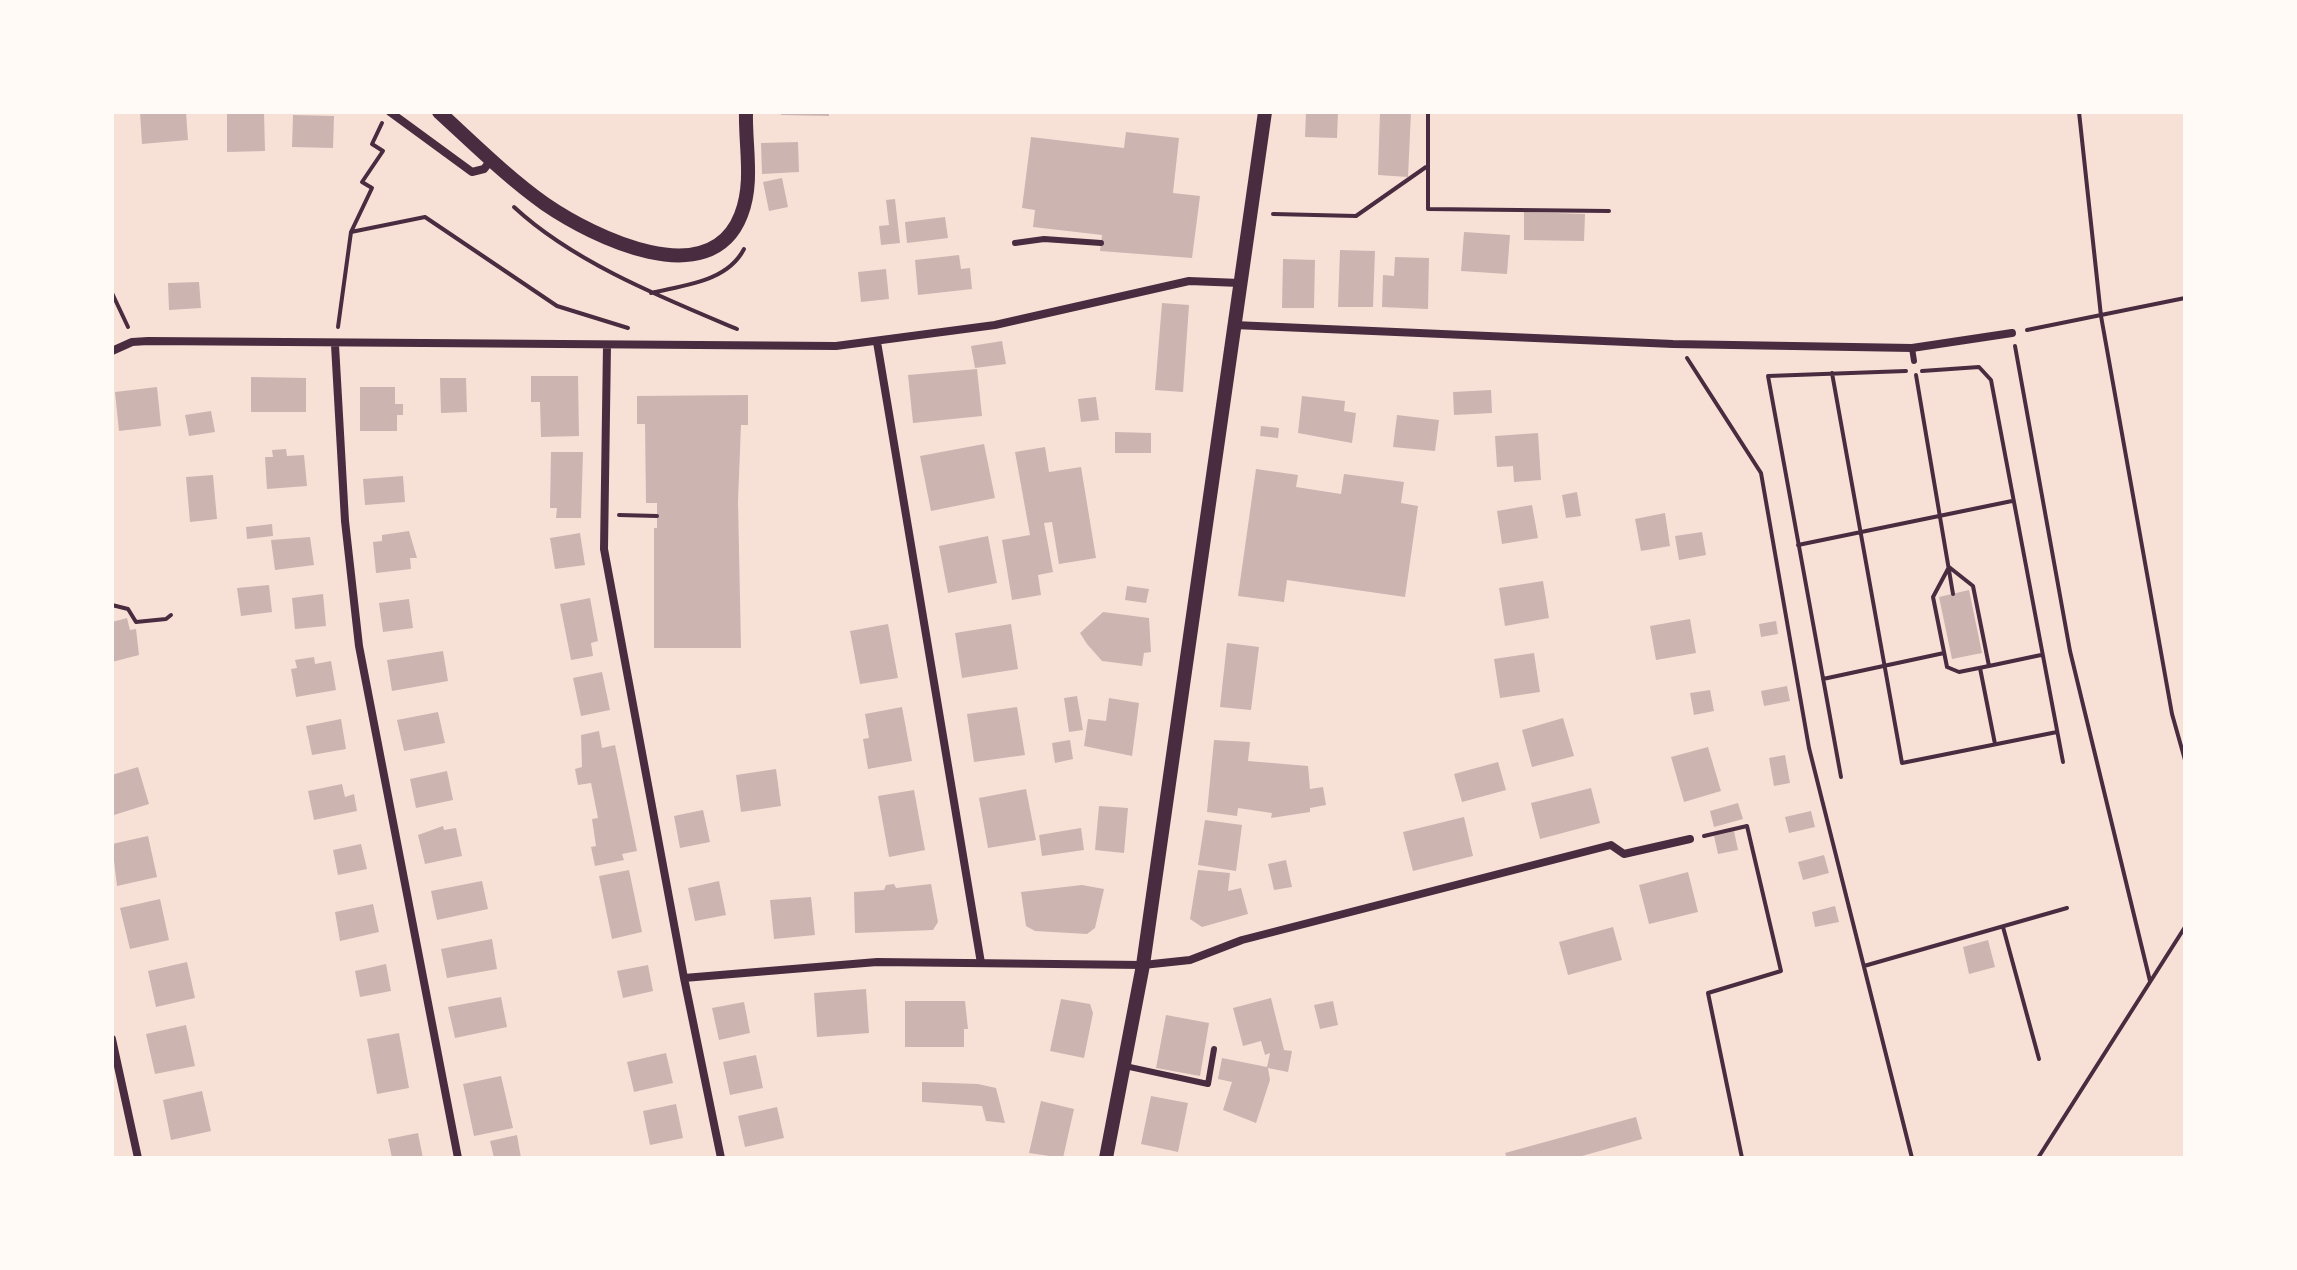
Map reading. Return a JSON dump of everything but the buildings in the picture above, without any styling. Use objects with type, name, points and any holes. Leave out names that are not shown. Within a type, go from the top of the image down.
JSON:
[{"type":"street","points":[[389,112],[472,172],[484,169],[492,159]]},
{"type":"street","points":[[439,112],[546,204],[579,223],[641,249],[672,256],[699,255],[723,241],[741,215],[747,196],[746,112]]},
{"type":"street","points":[[1106,1158],[1143,965],[1265,112]]},
{"type":"street","points":[[112,351],[132,342],[781,348],[877,342],[995,325],[1189,281],[1240,283]]},
{"type":"street","points":[[1234,325],[1673,344],[1912,348],[2012,333]]},
{"type":"street","points":[[877,342],[981,963]]},
{"type":"street","points":[[335,345],[345,521],[359,646],[458,1158]]},
{"type":"street","points":[[607,345],[604,549],[721,1158]]},
{"type":"street","points":[[684,978],[877,962],[1143,965],[1190,960],[1242,940],[1611,845],[1624,854],[1690,839]]},
{"type":"street","points":[[112,1039],[138,1158]]},
{"type":"lane","points":[[1015,243],[1044,239],[1101,243]]},
{"type":"lane","points":[[1912,348],[1914,361]]},
{"type":"lane","points":[[1125,1066],[1208,1084],[1214,1049]]},
{"type":"path","points":[[335,345],[351,232],[372,188],[362,182],[383,151],[372,144],[389,112]]},
{"type":"path","points":[[1428,112],[1428,209],[1609,211]]},
{"type":"path","points":[[2079,112],[2101,314],[2172,714],[2185,760]]},
{"type":"path","points":[[1273,214],[1356,216],[1426,167]]},
{"type":"path","points":[[513,205],[536,227],[651,293],[739,330]]},
{"type":"path","points":[[351,232],[425,217],[557,306],[629,328],[632,335]]},
{"type":"path","points":[[112,293],[132,342]]},
{"type":"path","points":[[2150,981],[2070,651],[2012,333],[2185,298]]},
{"type":"path","points":[[586,316],[587,325]]},
{"type":"path","points":[[1686,356],[1761,473],[1809,748],[1912,1158]]},
{"type":"path","points":[[1841,777],[1768,376],[1979,367],[1991,380],[2063,762]]},
{"type":"path","points":[[1916,371],[1953,594]]},
{"type":"path","points":[[1832,373],[1902,763],[2057,732]]},
{"type":"path","points":[[1798,545],[2012,501]]},
{"type":"path","points":[[605,515],[657,516]]},
{"type":"path","points":[[1949,567],[1933,597],[1947,667],[1959,672],[2041,655]]},
{"type":"path","points":[[1949,567],[1973,586],[1989,666]]},
{"type":"path","points":[[112,605],[128,609],[136,622],[166,619],[171,615]]},
{"type":"path","points":[[1823,679],[1944,653]]},
{"type":"path","points":[[1980,668],[1995,744]]},
{"type":"path","points":[[1690,839],[1747,826],[1781,971],[1708,993],[1742,1158]]},
{"type":"path","points":[[1864,966],[2067,908]]},
{"type":"path","points":[[2003,927],[2039,1059]]},
{"type":"path","points":[[2038,1158],[2185,927]]}]
